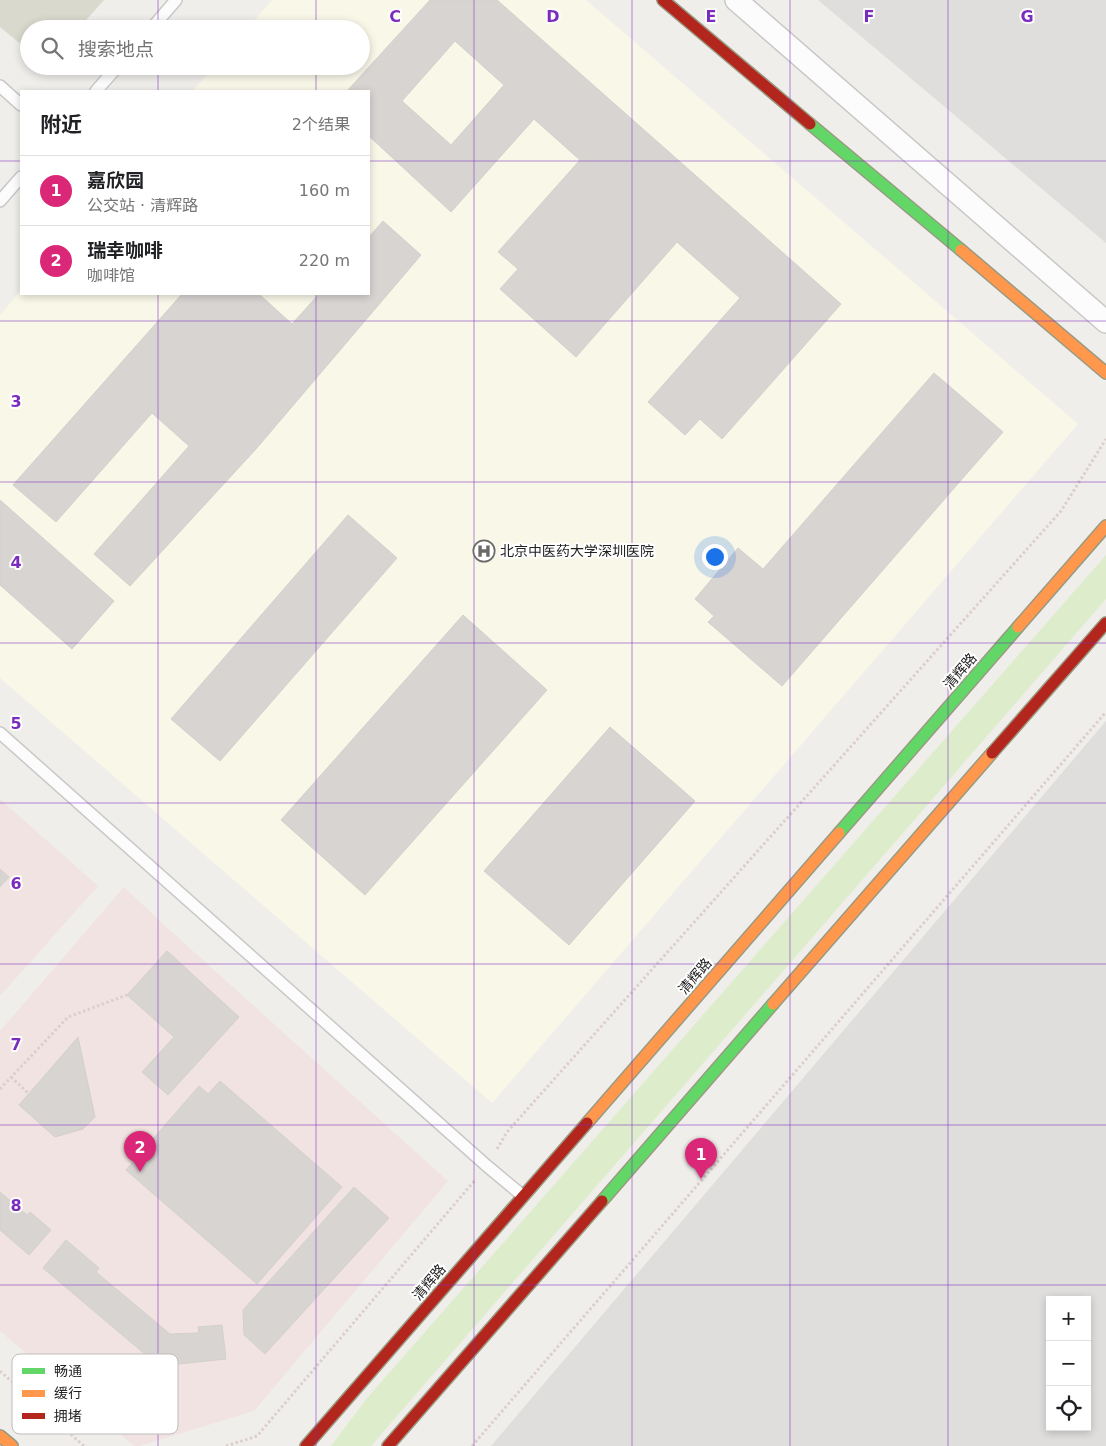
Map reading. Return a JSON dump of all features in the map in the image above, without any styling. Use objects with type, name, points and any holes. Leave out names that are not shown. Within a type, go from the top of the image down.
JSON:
[{"type":"street","points":[[663,0],[1085,354],[1105,378]]},
{"type":"street","points":[[736,0],[1106,322]]},
{"type":"street","name":"清辉路","points":[[306,1446],[1105,526]]},
{"type":"street","points":[[388,1446],[1106,623]]},
{"type":"street","points":[[0,1436],[12,1446]]},
{"type":"lane","points":[[159,20],[176,0]]},
{"type":"lane","points":[[97,90],[110,75]]},
{"type":"lane","points":[[0,86],[20,104]]},
{"type":"lane","points":[[0,201],[20,178]]},
{"type":"lane","points":[[0,733],[487,1166],[524,1196]]},
{"type":"path","points":[[226,1446],[257,1436],[487,1166],[507,1132],[1061,511],[1106,439]]},
{"type":"path","points":[[472,1446],[1106,712]]},
{"type":"path","points":[[0,1089],[68,1017],[127,995]]},
{"type":"path","points":[[11,1077],[29,1094]]},
{"type":"path","points":[[0,1371],[12,1382]]},
{"type":"path","points":[[71,1434],[84,1446]]},
{"type":"shaded area","points":[[0,0],[104,0],[86,20],[20,20],[20,44],[0,27]]},
{"type":"shaded area","name":"北京中医药大学深圳医院","points":[[272,0],[586,0],[1078,424],[492,1103],[0,678],[0,315],[20,291],[20,295],[370,295],[370,90],[194,90],[206,75],[370,75],[370,20],[255,20]]},
{"type":"shaded area","points":[[818,0],[1106,0],[1106,243]]},
{"type":"shaded area","points":[[1106,721],[1106,1446],[491,1446]]},
{"type":"shaded area","points":[[0,799],[98,886],[0,996]]},
{"type":"shaded area","points":[[124,887],[448,1181],[254,1411],[139,1446],[134,1446],[120,1434],[178,1434],[178,1354],[27,1354],[0,1331],[0,1031]]},
{"type":"green space","points":[[1106,555],[1106,599],[371,1446],[331,1446],[368,1397]]},
{"type":"building","points":[[430,0],[497,0],[841,304],[722,439],[700,419],[685,435],[648,402],[740,298],[677,242],[576,357],[500,289],[518,269],[498,252],[580,160],[534,119],[451,212],[370,137],[370,90],[348,90],[362,75],[370,75],[370,66]],"holes":[[[455,41],[504,85],[451,145],[402,101]]]},
{"type":"building","points":[[383,221],[421,255],[256,449],[130,586],[94,554],[189,446],[152,413],[56,522],[13,485],[181,295],[260,295],[292,324],[318,295],[370,295],[370,236]]},
{"type":"building","points":[[934,373],[1003,432],[782,686],[708,622],[714,616],[695,599],[738,548],[763,569]]},
{"type":"building","points":[[0,500],[114,601],[72,649],[0,585]]},
{"type":"building","points":[[348,515],[397,558],[220,761],[171,719]]},
{"type":"building","points":[[463,615],[547,690],[365,895],[281,820]]},
{"type":"building","points":[[610,727],[695,801],[569,945],[484,871]]},
{"type":"building","points":[[0,869],[9,877],[0,887]]},
{"type":"building","points":[[167,951],[239,1017],[168,1095],[142,1072],[174,1037],[127,995]]},
{"type":"building","points":[[78,1037],[95,1117],[83,1129],[55,1137],[19,1105]]},
{"type":"building","points":[[220,1081],[342,1187],[257,1284],[126,1170],[199,1086],[208,1094]]},
{"type":"building","points":[[354,1187],[389,1218],[265,1354],[244,1335],[243,1310]]},
{"type":"building","points":[[0,1192],[27,1215],[30,1212],[51,1230],[29,1255],[0,1230]]},
{"type":"building","points":[[66,1240],[99,1268],[96,1272],[170,1334],[199,1333],[198,1327],[222,1325],[226,1359],[178,1364],[178,1354],[145,1354],[43,1268]]},
{"type":"traffic: fast","points":[[810,124],[961,250]]},
{"type":"traffic: fast","points":[[839,833],[1018,627]]},
{"type":"traffic: fast","points":[[602,1201],[773,1004]]},
{"type":"traffic: slow","points":[[961,250],[1106,373]]},
{"type":"traffic: slow","points":[[1018,627],[1106,526]]},
{"type":"traffic: slow","points":[[773,1004],[992,753]]},
{"type":"traffic: slow","points":[[587,1123],[839,833]]},
{"type":"traffic: slow","points":[[0,1436],[12,1446]]},
{"type":"traffic: jam","points":[[663,0],[810,124]]},
{"type":"traffic: jam","points":[[992,753],[1106,623]]},
{"type":"traffic: jam","points":[[306,1446],[587,1123]]},
{"type":"traffic: jam","points":[[388,1446],[602,1201]]},
{"type":"place","name":"北京中医药大学深圳医院","points":[[484,551]]},
{"type":"place","name":"瑞幸咖啡","points":[[140,1172]]},
{"type":"place","name":"嘉欣园","points":[[701,1179]]}]
